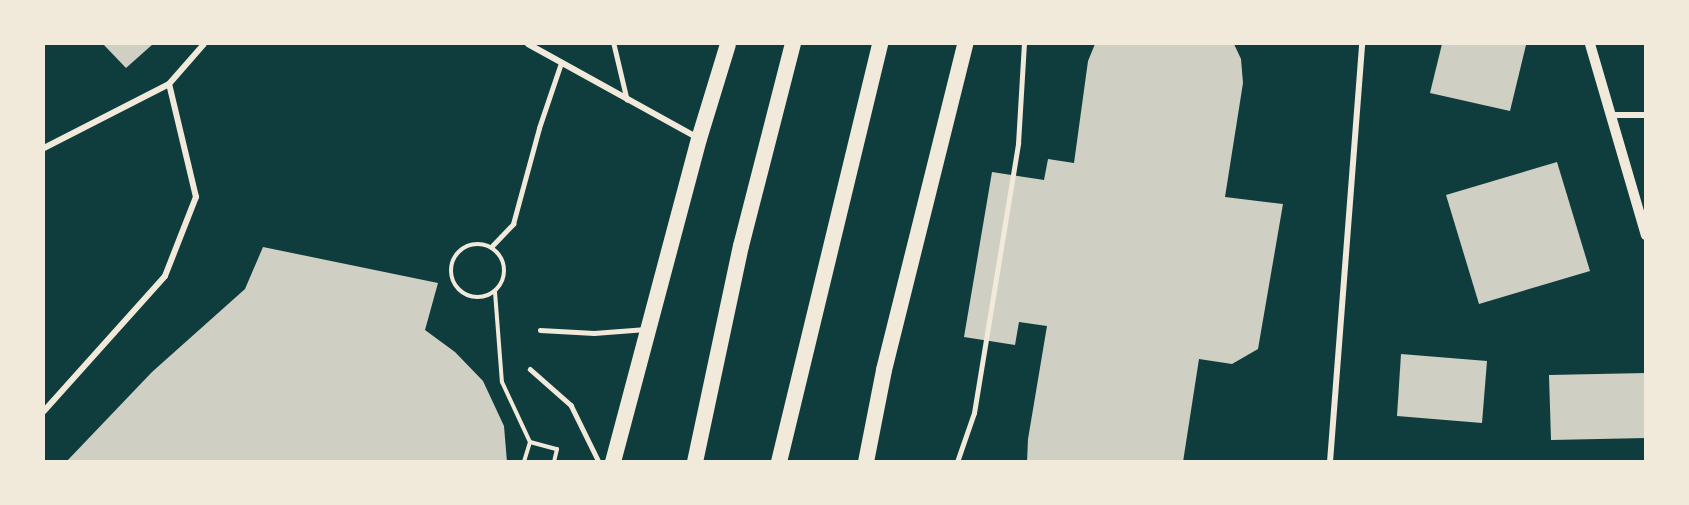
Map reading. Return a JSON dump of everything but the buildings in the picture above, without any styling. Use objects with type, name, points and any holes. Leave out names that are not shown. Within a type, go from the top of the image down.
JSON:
[{"type":"highway","points":[[613,462],[699,138],[728,44]]},
{"type":"highway","points":[[695,462],[741,246],[792,44]]},
{"type":"highway","points":[[779,462],[880,44]]},
{"type":"highway","points":[[866,462],[884,370],[965,44]]},
{"type":"street","points":[[44,148],[169,84],[204,44]]},
{"type":"street","points":[[528,44],[627,101],[699,138]]},
{"type":"street","points":[[1330,462],[1362,44]]},
{"type":"street","points":[[1590,44],[1646,235]]},
{"type":"street","points":[[44,411],[165,276],[196,197],[169,84]]},
{"type":"street","points":[[1611,115],[1646,115]]},
{"type":"lane","points":[[614,44],[627,101]]},
{"type":"lane","points":[[957,462],[974,413],[1016,156],[1024,44]]},
{"type":"lane","points":[[491,247],[513,225],[539,128],[561,63]]},
{"type":"lane","points":[[482,244],[491,247],[503,260],[505,269],[505,278],[495,292],[479,298],[462,294],[456,287],[451,270],[457,253],[465,247],[482,244]]},
{"type":"lane","points":[[540,330],[594,333],[649,329]]},
{"type":"lane","points":[[530,369],[571,405],[599,462]]},
{"type":"path","points":[[495,292],[502,382],[530,442],[524,462]]},
{"type":"path","points":[[530,442],[558,450],[554,462]]}]
